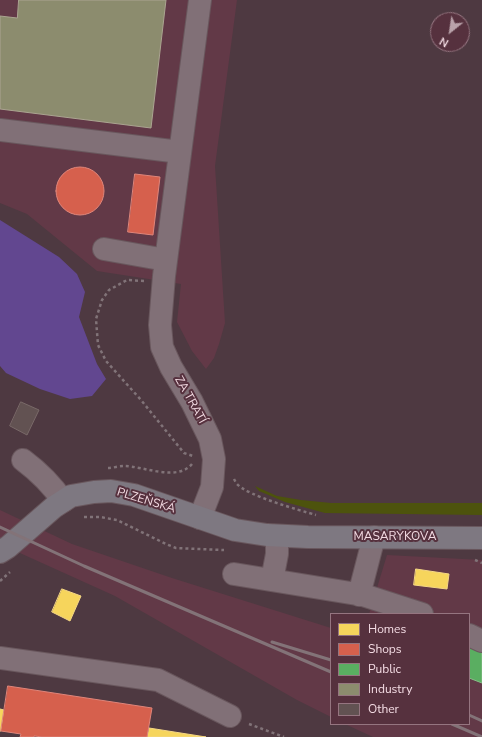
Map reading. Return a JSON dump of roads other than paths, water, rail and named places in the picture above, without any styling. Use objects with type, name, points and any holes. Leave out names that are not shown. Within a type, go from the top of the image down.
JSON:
[{"type":"main road","name":"PLZEŇSKÁ","points":[[0,552],[8,547],[54,507],[71,496],[111,491],[134,495],[236,530],[277,536],[308,537]]},
{"type":"main road","name":"MASARYKOVA","points":[[308,537],[482,538]]},
{"type":"street","name":"ZA TRATÍ","points":[[200,0],[180,152],[158,259],[164,282],[160,326],[162,346],[171,367],[192,402],[210,439],[214,459],[212,487],[200,518]]},
{"type":"street","points":[[0,130],[180,152]]},
{"type":"street","points":[[104,249],[158,259]]},
{"type":"street","points":[[24,460],[36,470],[63,501]]},
{"type":"street","points":[[272,580],[277,554],[277,536]]},
{"type":"street","points":[[359,594],[374,537]]},
{"type":"street","points":[[234,574],[359,594],[419,613]]},
{"type":"street","points":[[470,635],[482,641]]},
{"type":"street","points":[[0,658],[158,680],[230,716]]},
{"type":"railway","points":[[0,527],[84,566],[330,672]]},
{"type":"railway","points":[[272,642],[330,660]]},
{"type":"railway","points":[[470,715],[482,721]]},
{"type":"railway","points":[[454,725],[482,737]]}]
